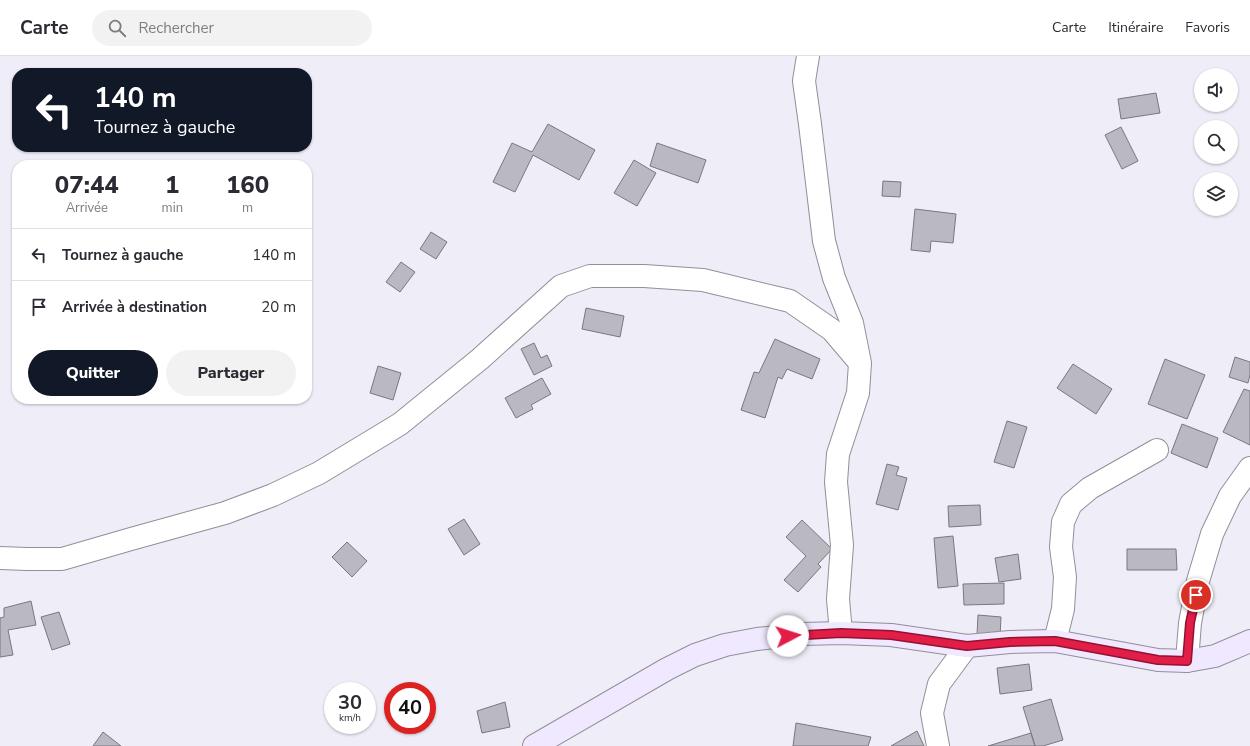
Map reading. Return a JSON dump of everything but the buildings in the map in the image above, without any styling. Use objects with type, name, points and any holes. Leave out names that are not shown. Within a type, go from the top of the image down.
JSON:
[{"type":"street","points":[[808,56],[804,81],[824,241],[834,278],[852,323],[860,364],[858,393],[838,454],[836,482],[842,545],[838,599],[841,633]]},
{"type":"street","points":[[0,558],[62,559],[225,513],[273,495],[312,476],[400,424],[480,359],[561,286],[590,276],[644,276],[703,280],[790,301],[832,330],[860,364]]},
{"type":"street","points":[[1055,641],[1063,609],[1065,577],[1061,547],[1063,522],[1071,504],[1090,488],[1157,450]]},
{"type":"street","points":[[1187,661],[1190,623],[1198,581],[1212,534],[1230,496],[1250,468]]},
{"type":"street","points":[[534,746],[667,668],[695,655],[725,645],[757,639],[803,634],[841,633],[891,635],[967,646],[1010,642],[1055,641],[1158,660],[1187,661],[1215,656],[1250,641]]},
{"type":"street","points":[[938,746],[932,712],[939,684],[967,646]]},
{"type":"route","points":[[788,636],[841,633],[891,635],[967,646],[1010,642],[1055,641],[1158,660],[1187,661],[1190,623],[1196,595]]}]
